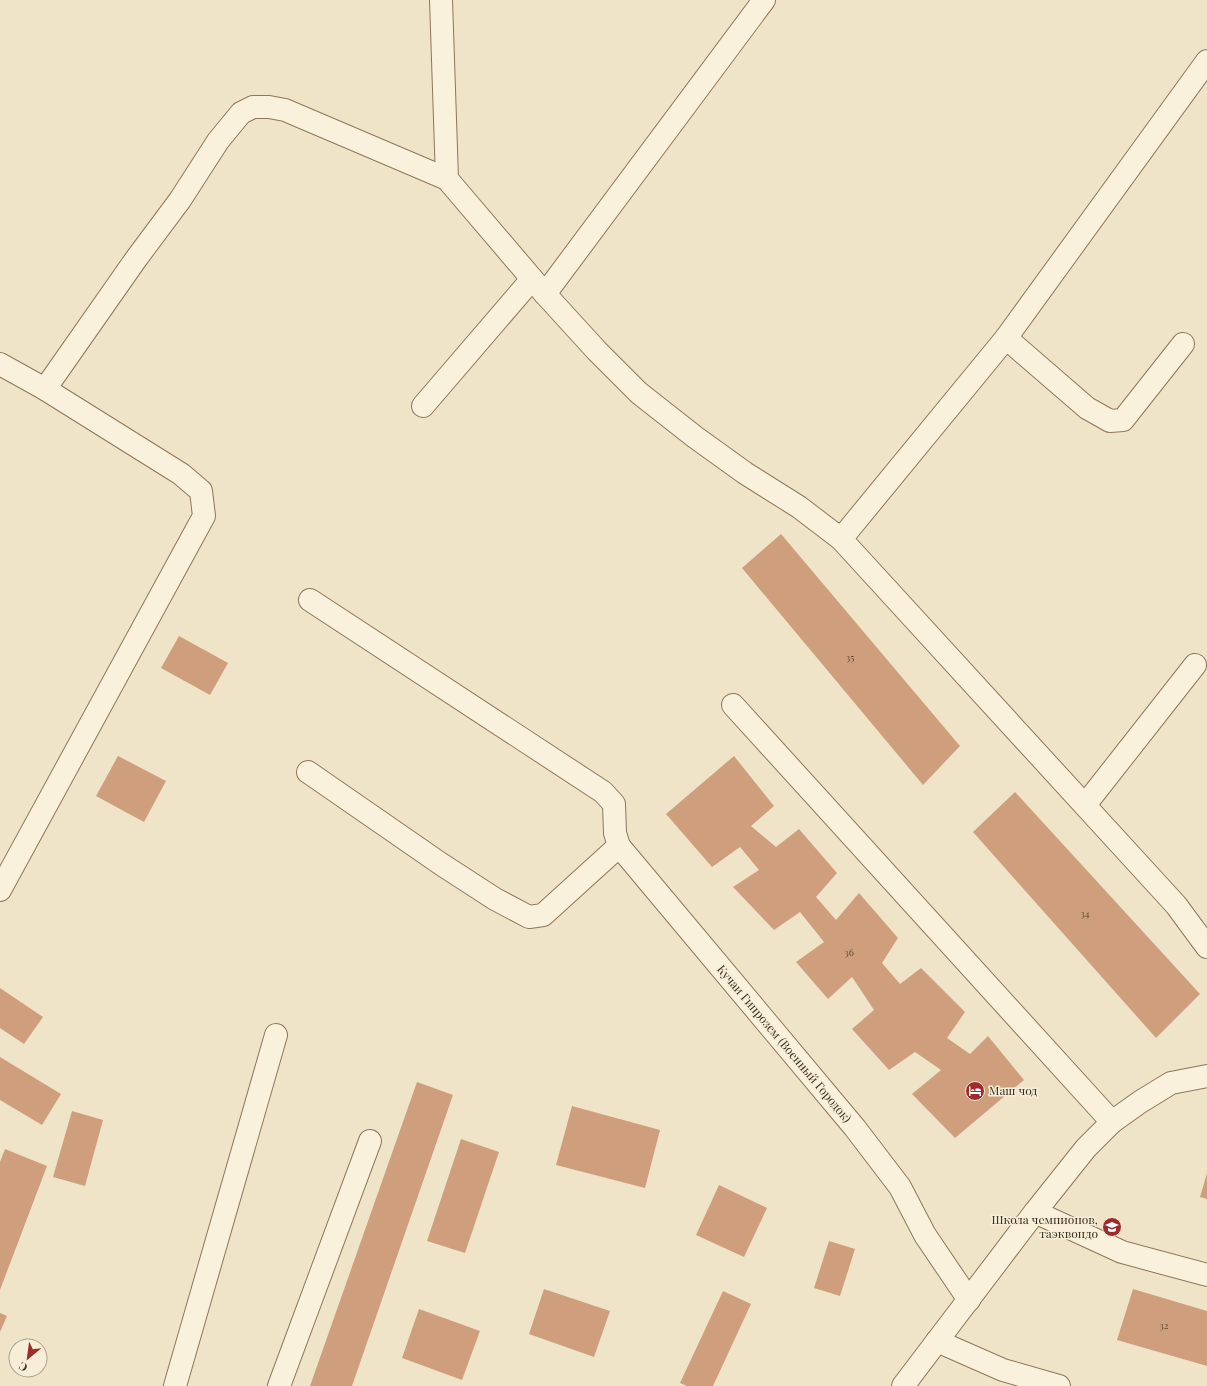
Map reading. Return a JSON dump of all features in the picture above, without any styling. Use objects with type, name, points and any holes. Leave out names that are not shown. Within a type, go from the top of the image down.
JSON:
[{"type":"street","points":[[441,0],[447,179]]},
{"type":"street","points":[[423,406],[539,286],[764,0]]},
{"type":"street","points":[[841,539],[1006,338],[1207,61]]},
{"type":"street","points":[[45,389],[136,259],[180,200],[218,140],[241,113],[253,107],[269,107],[285,110],[447,179],[597,351],[639,392],[695,437],[732,464],[800,507],[841,539],[1176,904],[1207,947]]},
{"type":"street","points":[[1006,338],[1087,408],[1110,421],[1123,420],[1183,344]]},
{"type":"street","points":[[0,364],[45,389],[181,474],[200,491],[204,516],[0,890]]},
{"type":"street","name":"Кучаи Гипрозем (Военный Городок)","points":[[310,600],[603,792],[614,804],[615,833],[619,846],[859,1134],[900,1187],[925,1235],[969,1300]]},
{"type":"street","points":[[1085,805],[1195,665]]},
{"type":"street","points":[[733,705],[1112,1122]]},
{"type":"street","points":[[308,772],[441,864],[496,899],[529,917],[543,915],[619,846]]},
{"type":"street","points":[[175,1386],[276,1035]]},
{"type":"street","points":[[903,1386],[1035,1212],[1086,1148],[1112,1122],[1140,1102],[1171,1083],[1207,1076]]},
{"type":"street","points":[[279,1386],[370,1141]]},
{"type":"street","points":[[1035,1212],[1122,1252],[1207,1275]]},
{"type":"street","points":[[937,1342],[1003,1370],[1059,1386]]},
{"type":"building","points":[[781,534],[960,746],[923,785],[742,568]]},
{"type":"building","points":[[179,636],[228,663],[210,695],[161,668]]},
{"type":"building","points":[[118,756],[166,781],[144,822],[96,796]]},
{"type":"building","points":[[734,756],[774,806],[751,826],[776,847],[799,829],[837,873],[816,897],[836,920],[859,893],[898,938],[882,963],[900,984],[921,968],[965,1012],[947,1038],[970,1054],[988,1036],[1024,1080],[955,1138],[912,1094],[941,1070],[915,1052],[889,1070],[852,1029],[874,1010],[852,977],[828,999],[796,962],[824,942],[800,912],[774,930],[733,887],[759,870],[740,847],[712,867],[666,814]]},
{"type":"building","points":[[1015,792],[1200,994],[1156,1038],[973,832]]},
{"type":"building","points":[[0,988],[43,1017],[24,1044],[0,1028]]},
{"type":"building","points":[[0,1057],[61,1094],[42,1125],[0,1100]]},
{"type":"building","points":[[417,1082],[453,1095],[352,1386],[310,1386]]},
{"type":"building","points":[[572,1106],[660,1130],[645,1188],[556,1165]]},
{"type":"building","points":[[72,1111],[103,1120],[85,1186],[53,1177]]},
{"type":"building","points":[[461,1139],[499,1152],[465,1253],[427,1241]]},
{"type":"building","points":[[5,1149],[47,1166],[0,1290],[0,1162]]},
{"type":"building","points":[[1207,1173],[1207,1199],[1200,1197]]},
{"type":"building","points":[[719,1185],[767,1208],[744,1257],[696,1235]]},
{"type":"building","points":[[829,1241],[855,1249],[840,1296],[814,1288]]},
{"type":"building","points":[[544,1289],[610,1311],[594,1357],[529,1334]]},
{"type":"building","points":[[1133,1289],[1207,1311],[1207,1366],[1117,1340]]},
{"type":"building","points":[[723,1291],[751,1304],[713,1386],[687,1386],[680,1383]]},
{"type":"building","points":[[419,1309],[480,1331],[462,1380],[402,1358]]},
{"type":"building","points":[[0,1313],[7,1316],[0,1332]]},
{"type":"place","name":"Маш чод","points":[[975,1091]]},
{"type":"place","name":"Школа чемпионов, таэквондо","points":[[1112,1227]]}]
